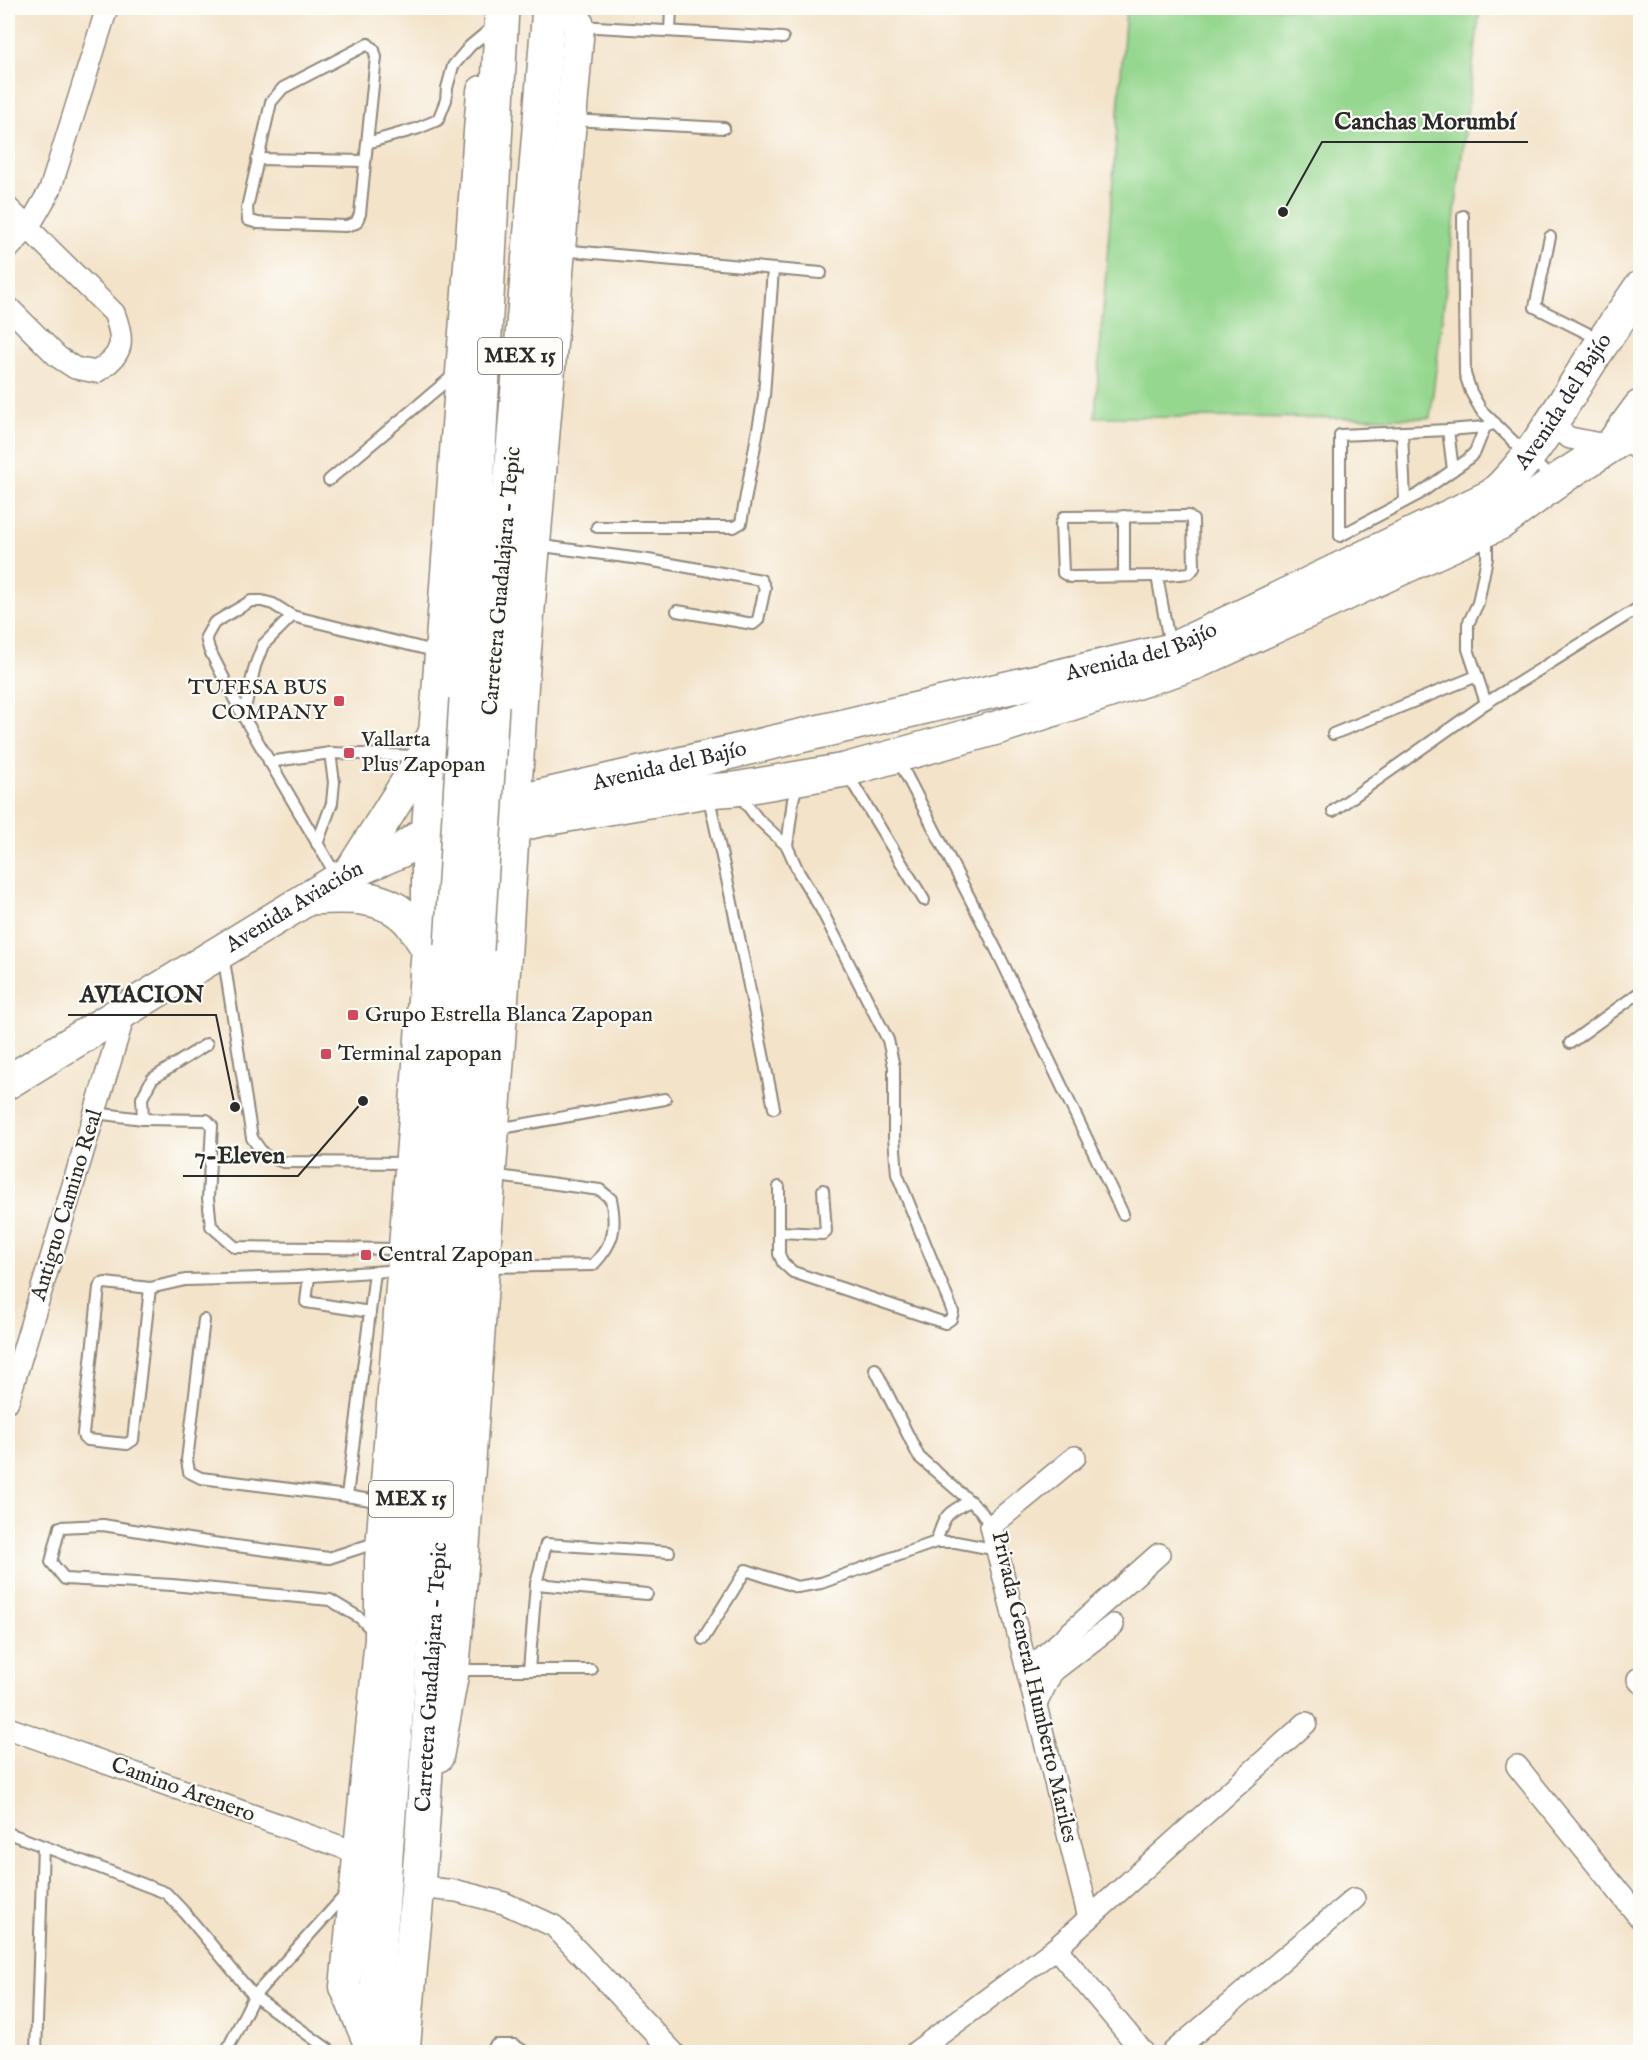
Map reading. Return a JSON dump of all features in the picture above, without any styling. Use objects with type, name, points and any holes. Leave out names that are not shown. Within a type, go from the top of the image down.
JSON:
[{"type":"main road","name":"Carretera Guadalajara - Tepic","points":[[479,702],[549,8]]},
{"type":"main road","points":[[382,2052],[345,1987],[380,1639],[381,1541],[393,1264],[410,1163],[465,950],[515,814],[523,685],[571,120],[576,17]]},
{"type":"main road","name":"Carretera Guadalajara - Tepic","points":[[382,2052],[465,950],[479,702],[502,22]]},
{"type":"main road","points":[[443,1671],[484,1267],[494,1130],[465,950],[418,846],[439,664],[483,74],[502,22]]},
{"type":"main road","name":"Avenida del Bajío","points":[[515,814],[1171,650],[1492,496],[1510,480],[1550,426],[1641,288]]},
{"type":"main road","name":"Avenida del Bajío","points":[[515,814],[721,790],[845,770],[1000,727],[1195,663],[1500,523],[1556,483],[1626,448],[1640,408]]},
{"type":"main road","points":[[439,664],[446,703],[462,717],[486,718],[496,714],[523,685]]},
{"type":"main road","points":[[345,876],[429,746]]},
{"type":"main road","name":"Avenida Aviación","points":[[8,1083],[345,876],[418,846],[515,814]]},
{"type":"main road","points":[[311,898],[362,897],[394,909],[411,922],[465,950]]},
{"type":"main road","name":"Carretera Guadalajara - Tepic","points":[[382,2052],[419,1866],[443,1671],[465,950]]},
{"type":"street","points":[[8,249],[28,228],[51,190],[106,8]]},
{"type":"street","points":[[8,208],[114,313],[122,333],[119,349],[110,363],[96,372],[75,368],[58,357],[8,307]]},
{"type":"street","points":[[1550,426],[1570,438],[1626,448]]},
{"type":"street","name":"Antiguo Camino Real","points":[[8,1401],[126,1009]]},
{"type":"street","name":"Privada General Humberto Mariles","points":[[1076,1457],[992,1526],[1089,1918]]},
{"type":"street","points":[[1028,1670],[1159,1554]]},
{"type":"street","points":[[1036,1704],[1052,1672],[1113,1625]]},
{"type":"street","points":[[916,2052],[1056,1948],[1306,1723]]},
{"type":"street","name":"Camino Arenero","points":[[8,1728],[358,1852]]},
{"type":"street","points":[[1517,1766],[1641,1918]]},
{"type":"street","points":[[419,1866],[436,1889],[457,1891],[504,1903],[554,1926],[673,2052]]},
{"type":"street","points":[[1173,2052],[1354,1899]]},
{"type":"street","points":[[1056,1948],[1143,2052]]},
{"type":"lane","points":[[670,8],[670,31]]},
{"type":"lane","points":[[576,17],[670,31],[783,38]]},
{"type":"lane","points":[[367,143],[438,120],[446,100],[453,66],[470,46],[502,22]]},
{"type":"lane","points":[[368,44],[374,50],[376,57],[367,143],[360,213],[356,223],[346,226],[258,223],[248,220],[247,208],[257,159],[271,102],[277,93],[368,44]]},
{"type":"lane","points":[[571,120],[724,128]]},
{"type":"lane","points":[[257,159],[365,161]]},
{"type":"lane","points":[[1462,216],[1465,374],[1471,392],[1490,425],[1529,454],[1556,483]]},
{"type":"lane","points":[[1550,237],[1535,307],[1604,341]]},
{"type":"lane","points":[[560,250],[821,273]]},
{"type":"lane","points":[[597,527],[734,527],[741,523],[764,396],[773,269]]},
{"type":"lane","points":[[329,480],[423,398],[461,369]]},
{"type":"lane","points":[[1490,425],[1475,452],[1453,470],[1405,501],[1340,536],[1340,435],[1448,430],[1490,425]]},
{"type":"lane","points":[[1448,430],[1453,470]]},
{"type":"lane","points":[[1402,432],[1405,501]]},
{"type":"lane","points":[[1124,516],[1124,576]]},
{"type":"lane","points":[[1188,516],[1192,520],[1194,568],[1190,573],[1157,576],[1070,578],[1063,573],[1061,524],[1064,517],[1188,516]]},
{"type":"lane","points":[[1486,703],[1468,649],[1468,624],[1478,603],[1487,558],[1487,529]]},
{"type":"lane","points":[[535,545],[648,560],[761,580],[765,588],[758,620],[753,624],[677,611]]},
{"type":"lane","points":[[1157,576],[1171,650]]},
{"type":"lane","points":[[345,876],[317,844],[269,762],[209,649],[206,637],[214,623],[251,601],[262,601],[273,604],[292,616],[439,664]]},
{"type":"lane","points":[[1333,811],[1486,703],[1641,607]]},
{"type":"lane","points":[[243,716],[255,666],[263,645],[292,616]]},
{"type":"lane","points":[[1333,734],[1477,676]]},
{"type":"lane","points":[[269,762],[330,753],[429,746]]},
{"type":"lane","points":[[317,844],[332,803],[334,782],[330,753]]},
{"type":"lane","points":[[896,756],[998,953],[1123,1214]]},
{"type":"lane","points":[[845,770],[924,900]]},
{"type":"lane","points":[[787,846],[793,800],[800,777]]},
{"type":"lane","points":[[721,790],[757,818],[787,846],[799,873],[821,909],[888,1040],[894,1067],[894,1137],[897,1174],[953,1312],[951,1318],[945,1323],[793,1272],[783,1263],[779,1254],[778,1188]]},
{"type":"lane","points":[[721,790],[730,893],[774,1108]]},
{"type":"lane","points":[[223,951],[252,1138],[264,1155],[283,1162],[410,1163]]},
{"type":"lane","points":[[1570,1043],[1641,992]]},
{"type":"lane","points":[[143,1119],[142,1098],[152,1079],[207,1044]]},
{"type":"lane","points":[[494,1130],[665,1099]]},
{"type":"lane","points":[[94,1113],[143,1119],[207,1120],[212,1126],[208,1198],[211,1226],[235,1247],[393,1264]]},
{"type":"lane","points":[[484,1267],[593,1265],[607,1250],[615,1221],[611,1199],[600,1190],[491,1175]]},
{"type":"lane","points":[[778,1232],[823,1234],[826,1232],[823,1190]]},
{"type":"lane","points":[[150,1288],[133,1440],[127,1444],[88,1440],[83,1434],[99,1288],[105,1283],[150,1288],[185,1280],[309,1276],[393,1264]]},
{"type":"lane","points":[[347,1496],[370,1312],[393,1264]]},
{"type":"lane","points":[[309,1276],[306,1302],[370,1312]]},
{"type":"lane","points":[[204,1320],[187,1460],[189,1472],[201,1478],[384,1502]]},
{"type":"lane","points":[[875,1370],[919,1457],[981,1510],[992,1526]]},
{"type":"lane","points":[[936,1542],[944,1520],[951,1510],[970,1501]]},
{"type":"lane","points":[[380,1639],[360,1618],[330,1600],[172,1585],[65,1579],[51,1562],[60,1527],[103,1525],[213,1543],[329,1557],[381,1541]]},
{"type":"lane","points":[[703,1639],[746,1570],[797,1587],[821,1583],[936,1542],[956,1542],[998,1550]]},
{"type":"lane","points":[[529,1670],[536,1584],[546,1544],[669,1552]]},
{"type":"lane","points":[[536,1584],[647,1594]]},
{"type":"lane","points":[[443,1671],[591,1670]]},
{"type":"lane","points":[[8,1833],[166,1893],[254,1995],[332,2052]]},
{"type":"lane","points":[[36,2052],[43,1846]]},
{"type":"lane","points":[[226,2052],[254,1995],[355,1884]]},
{"type":"lane","points":[[490,2052],[496,2045],[514,2045],[525,2052]]},
{"type":"green space","points":[[1126,8],[1480,8],[1430,418],[1095,417]]},
{"type":"place","name":"Canchas Morumbí","points":[[1283,212]]},
{"type":"place","name":"TUFESA BUS COMPANY","points":[[339,701]]},
{"type":"place","name":"Vallarta Plus Zapopan","points":[[349,753]]},
{"type":"place","name":"Grupo Estrella Blanca Zapopan","points":[[353,1015]]},
{"type":"place","name":"Terminal zapopan","points":[[326,1054]]},
{"type":"place","name":"7-Eleven","points":[[363,1101]]},
{"type":"place","name":"AVIACION","points":[[235,1107]]},
{"type":"place","name":"Central Zapopan","points":[[366,1255]]}]
